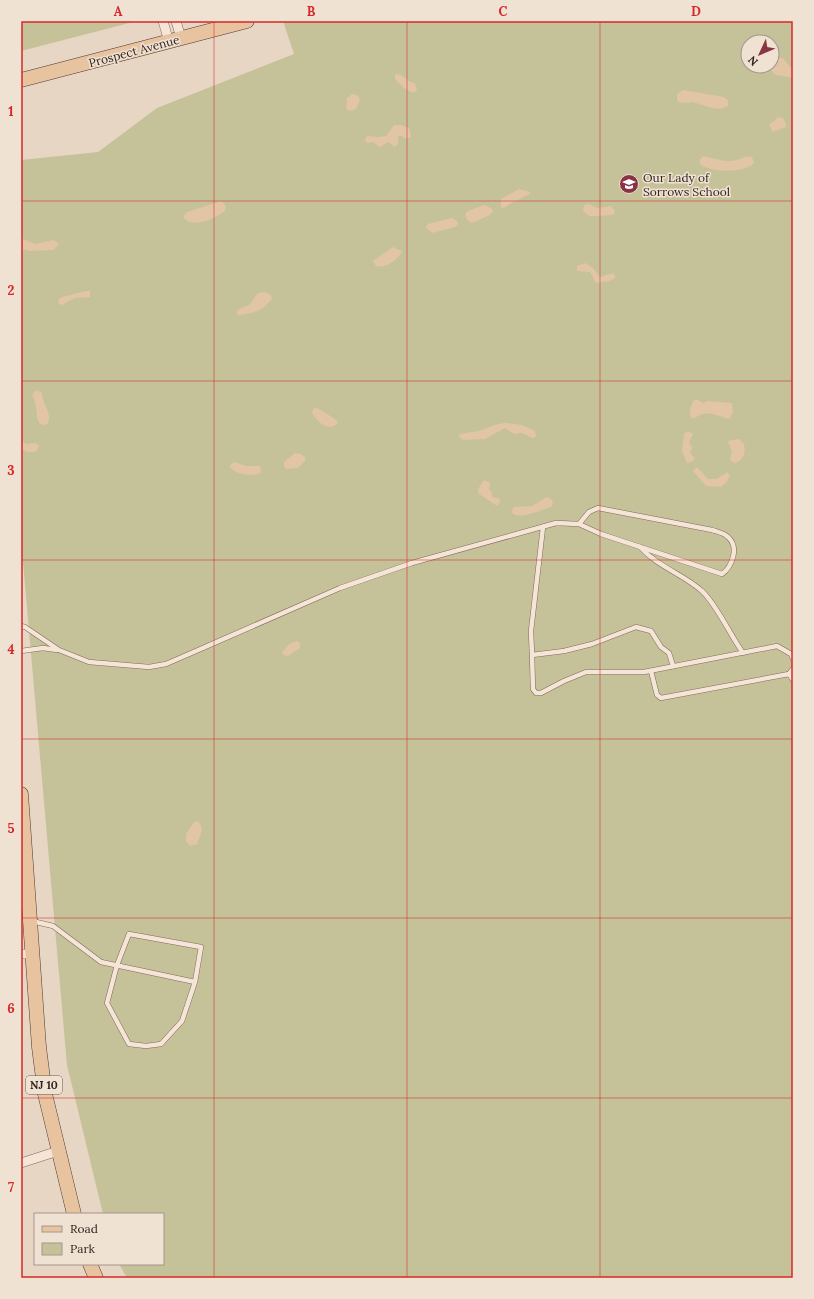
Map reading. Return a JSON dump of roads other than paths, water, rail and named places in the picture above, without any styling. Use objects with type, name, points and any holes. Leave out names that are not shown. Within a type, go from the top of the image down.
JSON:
[{"type":"main road","name":"Prospect Avenue","points":[[21,80],[247,21]]},
{"type":"main road","name":"NJ 10","points":[[21,794],[23,841],[30,921],[27,954],[45,1094],[74,1213]]},
{"type":"main road","points":[[90,1265],[96,1278]]},
{"type":"street","points":[[163,21],[175,40]]},
{"type":"street","points":[[175,40],[176,21]]},
{"type":"street","points":[[21,1163],[58,1151]]},
{"type":"lane","points":[[21,626],[25,627],[59,650],[89,662],[121,666],[149,667],[166,664],[340,588],[412,563],[556,523],[580,524],[601,534],[722,574],[728,570],[733,556],[730,538],[723,533],[653,518],[598,508],[589,512],[580,524]]},
{"type":"lane","points":[[543,527],[531,630],[533,690],[536,693],[541,693],[564,680],[586,672],[644,672],[777,646],[791,654],[793,659]]},
{"type":"lane","points":[[639,546],[659,564],[702,591],[712,601],[743,652]]},
{"type":"lane","points":[[532,655],[564,651],[592,644],[636,627],[651,631],[661,648],[669,653],[673,666]]},
{"type":"lane","points":[[21,651],[43,648],[59,650]]},
{"type":"lane","points":[[651,671],[658,695],[661,698],[789,674],[793,669]]},
{"type":"lane","points":[[789,674],[793,680]]},
{"type":"lane","points":[[30,921],[52,926],[101,962],[195,982]]},
{"type":"lane","points":[[129,934],[201,947],[195,982],[182,1021],[161,1044],[146,1046],[129,1044],[107,1003],[117,965],[129,934]]},
{"type":"place","name":"Our Lady of Sorrows School","points":[[629,184]]}]
